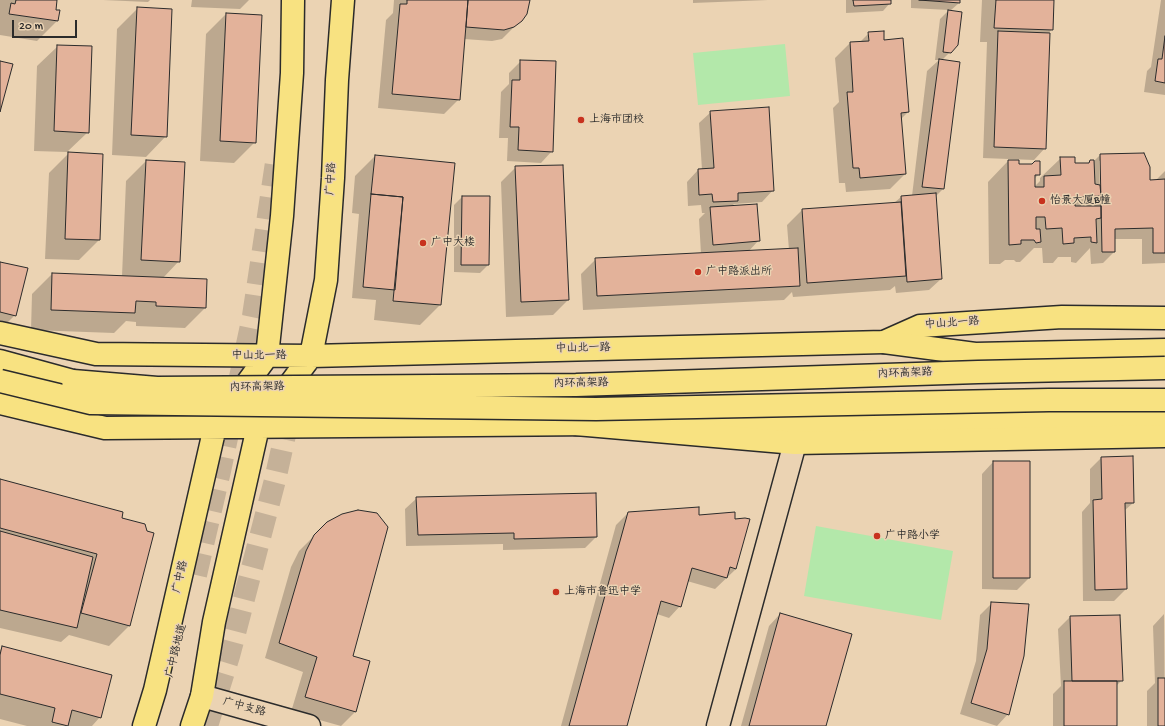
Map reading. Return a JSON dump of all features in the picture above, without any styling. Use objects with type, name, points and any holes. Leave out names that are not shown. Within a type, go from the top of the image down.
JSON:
[{"type":"main road","points":[[215,427],[267,356],[283,208],[292,73],[293,0]]},
{"type":"main road","name":"广中路","points":[[311,356],[326,280],[343,0]]},
{"type":"main road","name":"中山北一路","points":[[0,333],[96,354],[311,356],[884,342],[920,326],[1062,317],[1165,318]]},
{"type":"main road","points":[[884,342],[975,354],[1165,350]]},
{"type":"main road","points":[[192,726],[202,696],[214,622],[258,427],[311,356]]},
{"type":"main road","name":"内环高架路","points":[[0,361],[73,381],[157,388],[576,385],[978,372],[1165,368]]},
{"type":"main road","name":"内环高架路","points":[[0,382],[91,403],[596,409],[1049,400],[1165,400]]},
{"type":"main road","points":[[0,403],[105,428],[1165,421]]},
{"type":"main road","points":[[576,424],[795,443],[1165,436]]},
{"type":"main road","name":"广中路","points":[[144,726],[155,690],[215,427]]},
{"type":"main road","name":"广中路地道","points":[[158,726],[196,575]]},
{"type":"main road","points":[[202,696],[206,726]]},
{"type":"street","points":[[718,726],[795,443]]},
{"type":"street","name":"广中支路","points":[[202,696],[309,726]]},
{"type":"green space","points":[[785,44],[790,96],[698,105],[693,53]]},
{"type":"green space","points":[[816,526],[953,551],[941,620],[804,596]]},
{"type":"building","points":[[16,0],[57,0],[56,10],[60,10],[58,21],[9,14],[11,3],[15,4]]},
{"type":"building","points":[[407,0],[468,0],[460,100],[392,94],[400,4],[407,4]]},
{"type":"building","points":[[468,0],[530,0],[527,14],[522,21],[514,27],[504,30],[466,27]]},
{"type":"building","points":[[853,0],[891,0],[891,4],[854,6]]},
{"type":"building","points":[[919,0],[960,0],[960,3]]},
{"type":"building","points":[[996,0],[1054,0],[1053,30],[994,28]]},
{"type":"building","points":[[137,7],[172,9],[167,137],[131,135]]},
{"type":"building","points":[[948,10],[962,12],[958,45],[951,53],[943,52]]},
{"type":"building","points":[[226,13],[262,15],[256,143],[220,141]]},
{"type":"building","points":[[884,31],[884,40],[903,38],[909,112],[901,113],[906,174],[860,178],[859,168],[853,168],[847,92],[853,92],[850,42],[869,41],[868,32]]},
{"type":"building","points":[[998,31],[1050,33],[1046,149],[994,147]]},
{"type":"building","points":[[1165,36],[1165,83],[1155,81],[1158,59],[1162,59]]},
{"type":"building","points":[[57,45],[92,46],[89,133],[54,131]]},
{"type":"building","points":[[939,59],[960,62],[944,189],[922,187]]},
{"type":"building","points":[[520,60],[556,61],[553,152],[518,150],[519,127],[510,127],[512,80],[520,80]]},
{"type":"building","points":[[0,61],[13,64],[0,112]]},
{"type":"building","points":[[769,107],[774,191],[738,193],[738,201],[713,202],[712,194],[699,195],[698,169],[714,168],[710,111]]},
{"type":"building","points":[[68,152],[103,154],[100,240],[65,239]]},
{"type":"building","points":[[1144,153],[1150,167],[1150,180],[1165,179],[1165,253],[1153,253],[1153,228],[1115,229],[1115,252],[1102,252],[1100,154]]},
{"type":"building","name":"广中大楼","points":[[375,155],[455,163],[441,305],[393,301],[403,197],[371,194]]},
{"type":"building","name":"怡景大厦B幢","points":[[1060,157],[1075,157],[1075,163],[1089,163],[1090,160],[1094,160],[1095,184],[1100,185],[1101,196],[1075,197],[1075,206],[1101,206],[1101,218],[1096,219],[1097,243],[1091,242],[1091,237],[1074,238],[1074,243],[1063,244],[1062,228],[1046,229],[1045,217],[1036,217],[1036,229],[1040,229],[1041,242],[1036,243],[1034,240],[1021,240],[1021,244],[1009,245],[1008,160],[1019,160],[1019,164],[1032,164],[1035,161],[1040,161],[1040,175],[1035,175],[1035,187],[1044,187],[1044,176],[1061,175]]},
{"type":"building","points":[[146,160],[185,162],[180,262],[141,260]]},
{"type":"building","points":[[563,165],[569,300],[521,302],[515,166]]},
{"type":"building","points":[[936,193],[942,279],[907,282],[901,196]]},
{"type":"building","points":[[371,194],[403,197],[395,290],[363,287]]},
{"type":"building","points":[[462,196],[490,196],[489,265],[461,265]]},
{"type":"building","points":[[901,202],[906,276],[807,283],[802,209]]},
{"type":"building","points":[[757,204],[760,241],[713,245],[710,207]]},
{"type":"building","name":"广中路派出所","points":[[798,248],[800,286],[597,296],[595,258]]},
{"type":"building","points":[[0,262],[28,268],[16,316],[0,312]]},
{"type":"building","points":[[52,273],[207,279],[206,308],[156,306],[156,302],[136,301],[135,313],[51,310]]},
{"type":"building","points":[[1133,456],[1134,503],[1125,503],[1127,589],[1095,590],[1093,500],[1102,499],[1101,457]]},
{"type":"building","points":[[993,461],[1030,461],[1030,578],[993,578]]},
{"type":"building","points":[[0,479],[123,512],[122,518],[145,524],[147,531],[154,533],[130,626],[81,613],[97,554],[0,528]]},
{"type":"building","points":[[596,493],[597,537],[514,539],[514,533],[418,535],[416,497]]},
{"type":"building","points":[[699,507],[699,515],[735,512],[735,519],[750,519],[736,569],[730,567],[727,578],[692,568],[681,607],[661,601],[627,726],[569,726],[628,512]]},
{"type":"building","points":[[358,510],[377,513],[388,527],[353,656],[370,661],[356,712],[305,697],[317,657],[279,643],[306,551],[314,535],[327,522],[342,514]]},
{"type":"building","points":[[0,531],[93,557],[77,628],[0,610]]},
{"type":"building","points":[[991,602],[1029,604],[1024,656],[1009,715],[971,703],[987,649]]},
{"type":"building","points":[[780,613],[852,634],[826,726],[749,726]]},
{"type":"building","points":[[1120,615],[1123,681],[1072,681],[1070,616]]},
{"type":"building","points":[[2,646],[112,675],[101,718],[72,710],[68,726],[52,722],[55,708],[0,694],[0,655]]},
{"type":"building","points":[[1158,678],[1165,678],[1165,726],[1158,726]]},
{"type":"building","points":[[1064,681],[1117,681],[1117,726],[1064,726]]},
{"type":"tunnel","points":[[196,575],[253,316],[277,156]]},
{"type":"tunnel","points":[[207,726],[229,656],[275,480],[291,408]]},
{"type":"place","name":"上海市团校","points":[[581,120]]},
{"type":"place","name":"怡景大厦B幢","points":[[1042,201]]},
{"type":"place","name":"广中大楼","points":[[423,243]]},
{"type":"place","name":"广中路派出所","points":[[698,272]]},
{"type":"place","name":"广中路小学","points":[[877,536]]},
{"type":"place","name":"上海市鲁迅中学","points":[[556,592]]}]
